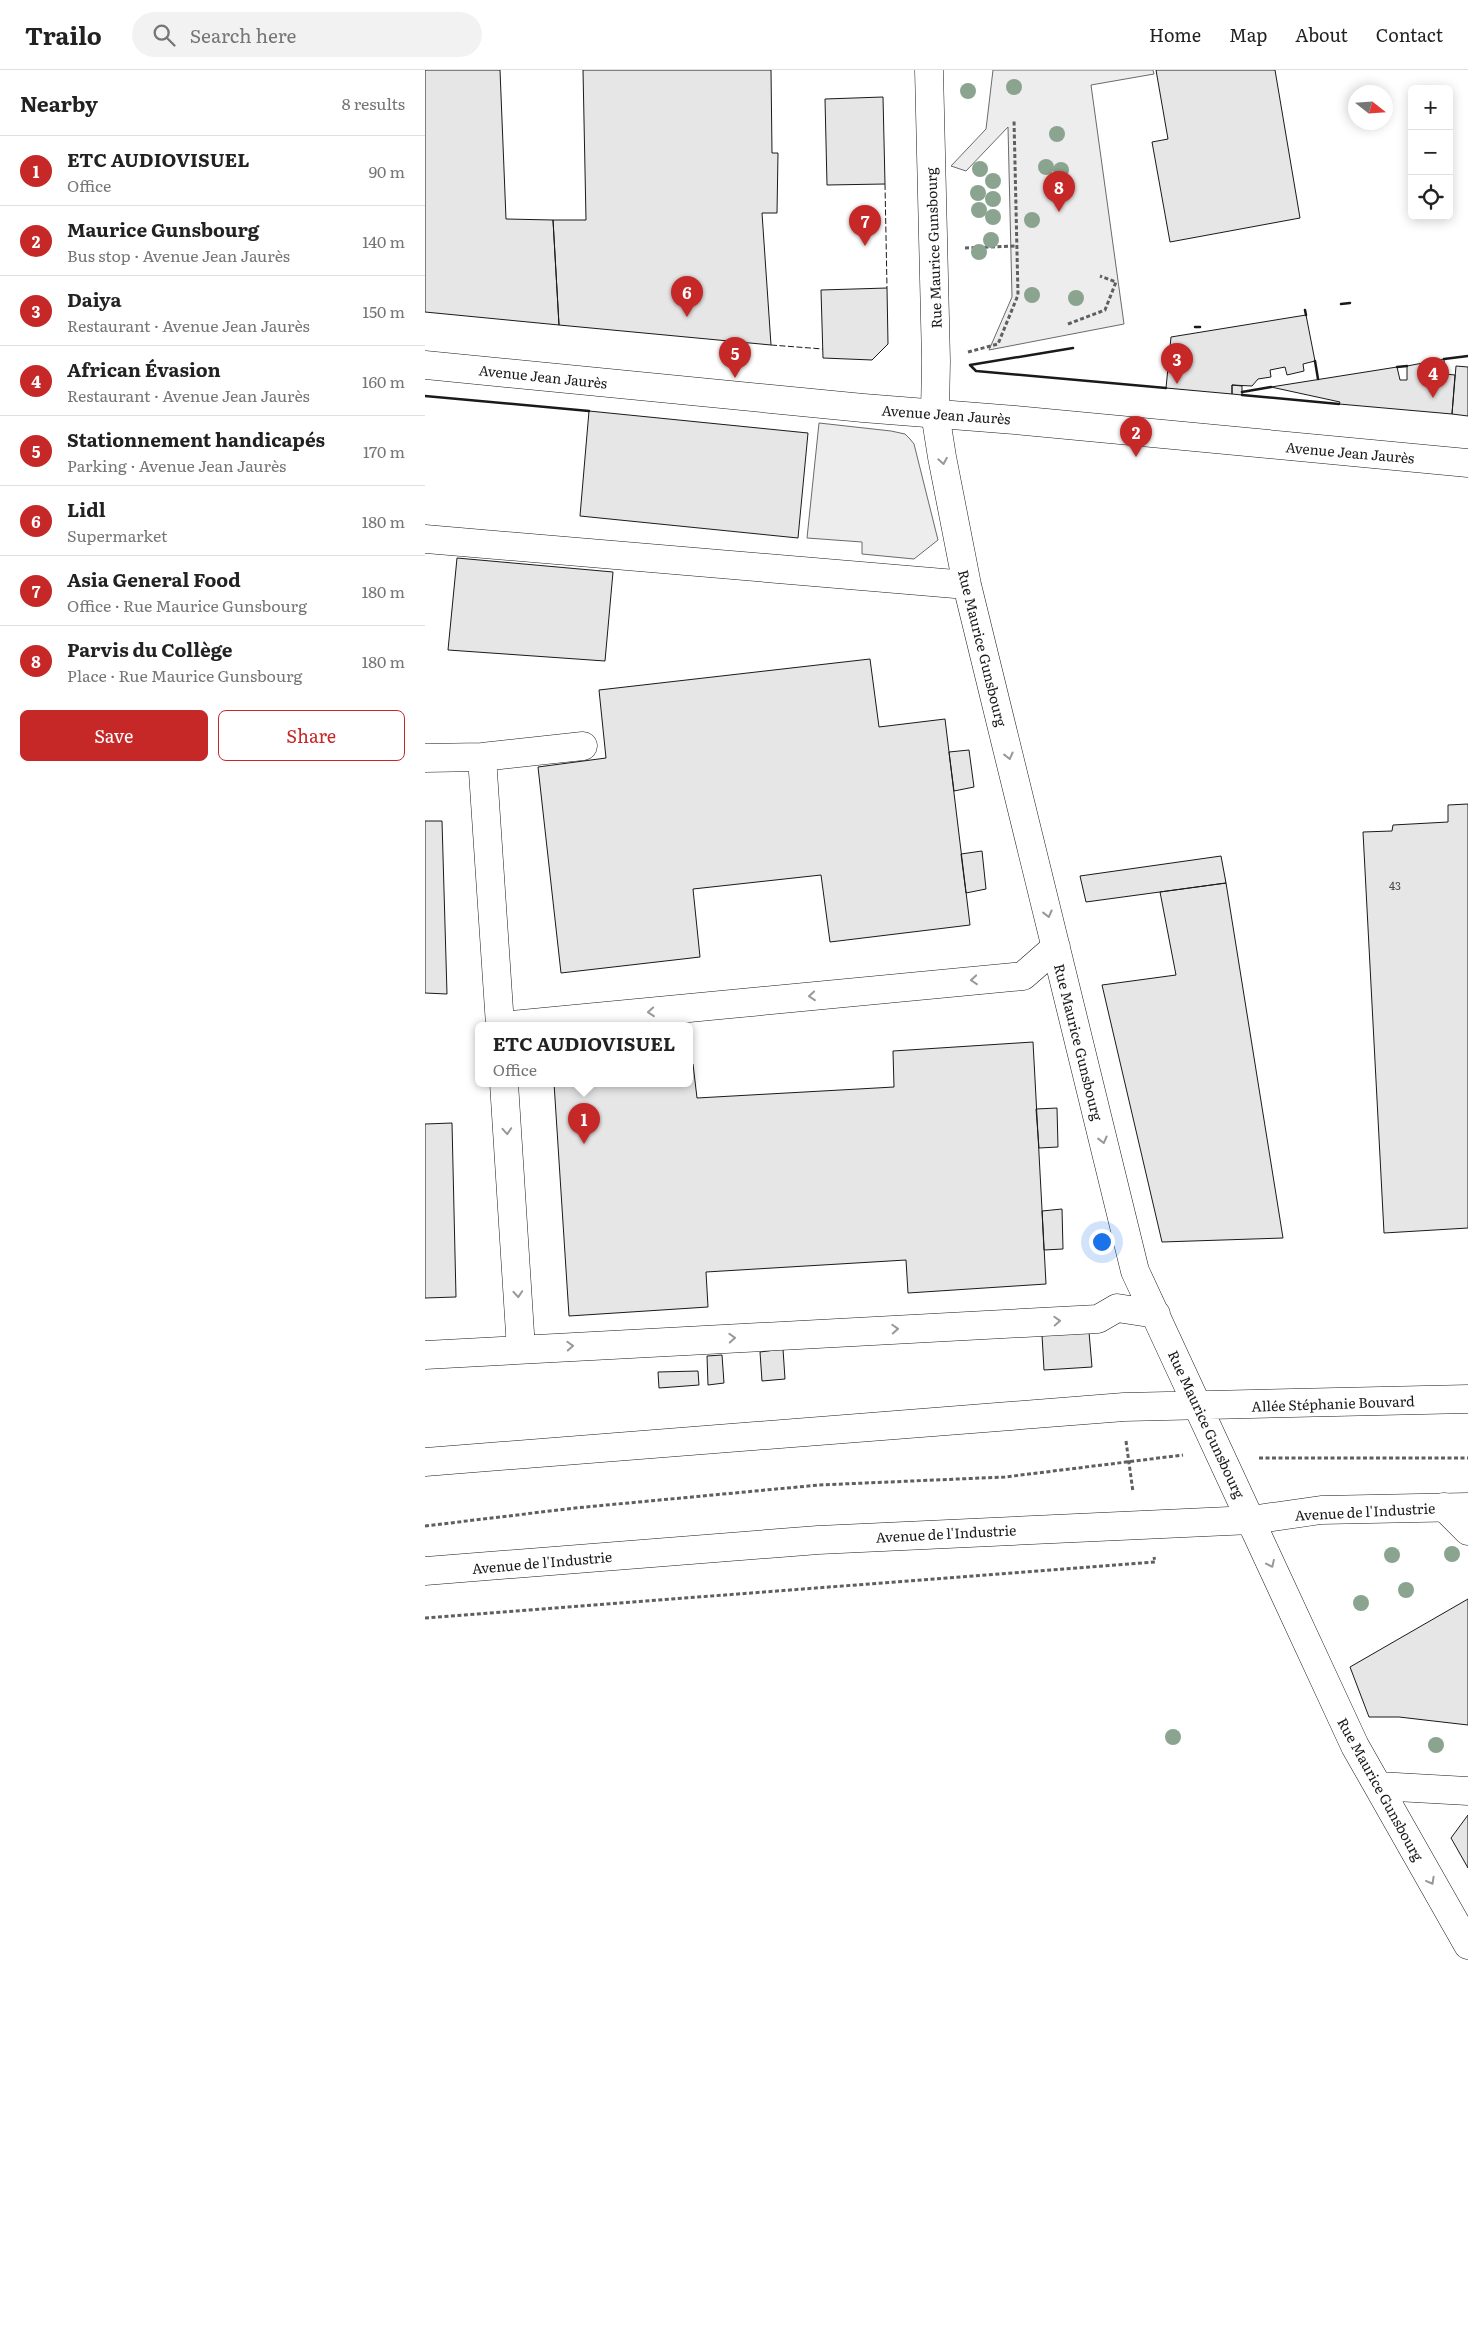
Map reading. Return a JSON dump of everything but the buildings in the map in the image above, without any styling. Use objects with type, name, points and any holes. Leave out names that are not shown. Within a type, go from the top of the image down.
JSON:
[{"type":"street","name":"Rue Maurice Gunsbourg","points":[[929,70],[936,361],[935,413],[967,586],[1135,1271],[1355,1746],[1468,1945]]},
{"type":"street","name":"Avenue Jean Jaurès","points":[[425,365],[854,407],[1468,463]]},
{"type":"street","points":[[425,539],[967,586]]},
{"type":"street","points":[[425,758],[482,757],[583,746]]},
{"type":"street","points":[[482,757],[500,1022]]},
{"type":"street","points":[[543,1022],[1023,976],[1056,947]]},
{"type":"street","points":[[504,1087],[521,1348]]},
{"type":"street","points":[[425,1355],[521,1348],[1098,1319],[1117,1308],[1156,1314]]},
{"type":"street","name":"Allée Stéphanie Bouvard","points":[[1198,1407],[1468,1399]]},
{"type":"street","points":[[425,1462],[1124,1408],[1198,1407]]},
{"type":"street","points":[[1456,1507],[1468,1531]]},
{"type":"street","name":"Avenue de l'Industrie","points":[[425,1571],[819,1540],[1251,1520],[1321,1510],[1456,1507]]},
{"type":"street","points":[[1378,1786],[1468,1791]]},
{"type":"path","points":[[936,361],[998,344],[1019,296],[1014,120]]},
{"type":"path","points":[[960,248],[1017,246]]},
{"type":"path","points":[[1068,324],[1105,310],[1116,282],[1100,276]]},
{"type":"path","points":[[425,1526],[575,1508],[819,1485],[1005,1477],[1183,1454],[1222,1458],[1468,1458]]},
{"type":"shaded area","points":[[993,70],[1153,70],[1154,74],[1091,85],[1124,324],[989,350],[1012,297],[1008,127],[966,171],[951,166],[986,129]]},
{"type":"shaded area","points":[[819,423],[905,434],[914,444],[938,540],[914,559],[862,554],[862,542],[807,538]]},
{"type":"fence","points":[[885,184],[887,288]]},
{"type":"fence","points":[[771,345],[823,349]]},
{"type":"wall","points":[[1341,304],[1350,303]]},
{"type":"wall","points":[[1305,310],[1306,315]]},
{"type":"wall","points":[[1195,327],[1200,327]]},
{"type":"wall","points":[[1073,348],[970,365],[976,371],[1166,388]]},
{"type":"wall","points":[[1444,359],[1468,356]]},
{"type":"wall","points":[[1315,361],[1318,379]]},
{"type":"wall","points":[[1397,367],[1407,366]]},
{"type":"wall","points":[[1242,392],[1271,387]]},
{"type":"wall","points":[[1242,395],[1339,404]]},
{"type":"wall","points":[[425,396],[589,411]]},
{"type":"place","name":"Parvis du Collège","points":[[1059,212]]},
{"type":"place","name":"Asia General Food","points":[[865,246]]},
{"type":"place","name":"Lidl","points":[[687,317]]},
{"type":"place","name":"Stationnement handicapés","points":[[735,378]]},
{"type":"place","name":"Daiya","points":[[1177,384]]},
{"type":"place","name":"African Évasion","points":[[1433,398]]},
{"type":"place","name":"Maurice Gunsbourg","points":[[1136,457]]},
{"type":"place","name":"ETC AUDIOVISUEL","points":[[584,1144]]}]
